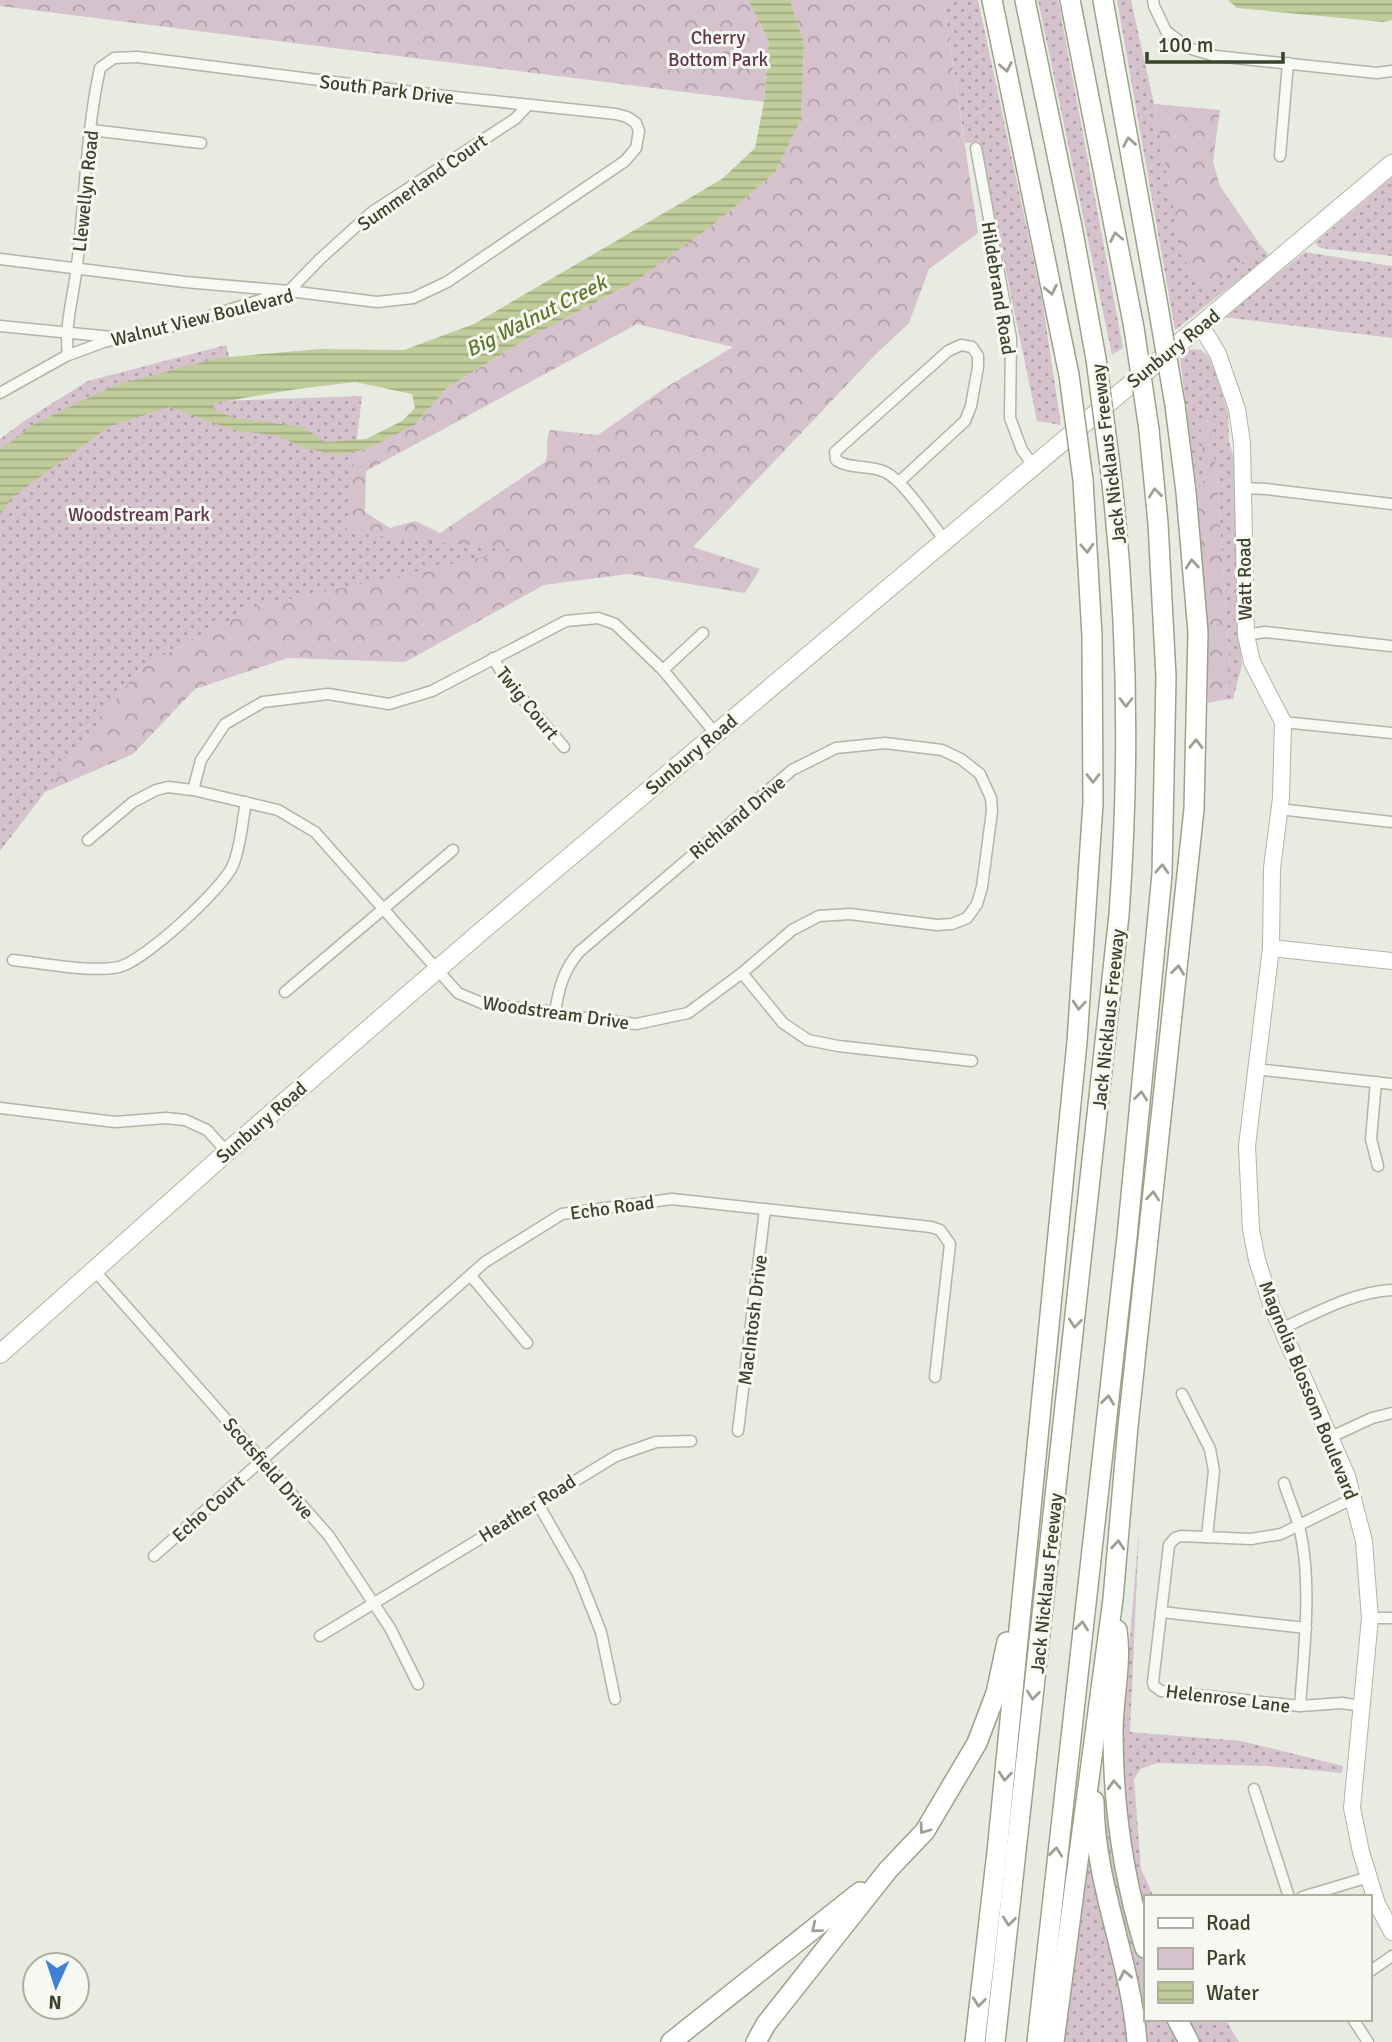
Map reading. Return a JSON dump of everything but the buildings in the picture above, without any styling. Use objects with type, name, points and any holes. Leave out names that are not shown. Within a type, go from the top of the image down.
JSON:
[{"type":"highway","points":[[975,2042],[999,1838],[1077,1042],[1093,803],[1092,636],[1083,480],[1069,375],[992,0]]},
{"type":"highway","name":"Jack Nicklaus Freeway","points":[[995,2042],[1104,1058],[1126,804],[1126,671],[1118,528],[1110,458],[1096,359],[1073,232],[1025,0]]},
{"type":"highway","name":"Jack Nicklaus Freeway","points":[[1037,2042],[1127,1237],[1162,874],[1166,677],[1158,523],[1149,430],[1134,328],[1070,0]]},
{"type":"highway","points":[[1054,2042],[1113,1599],[1128,1426],[1194,809],[1198,632],[1186,492],[1175,405],[1103,0]]},
{"type":"highway","points":[[755,2042],[766,2024],[888,1870],[925,1831],[977,1742],[996,1693],[1008,1637],[1040,1415]]},
{"type":"highway","points":[[1113,1599],[1119,1648],[1113,1728],[1114,1788],[1126,1877],[1144,1944]]},
{"type":"highway","points":[[1095,1734],[1094,1810],[1103,1877],[1119,1943],[1137,2042]]},
{"type":"highway","points":[[671,2042],[888,1870]]},
{"type":"highway","points":[[1178,2021],[1189,2042]]},
{"type":"main road","name":"Sunbury Road","points":[[0,1354],[227,1152],[715,733],[1392,164]]},
{"type":"street","points":[[1153,0],[1166,31],[1188,48],[1215,56],[1377,73],[1392,71]]},
{"type":"street","name":"South Park Drive","points":[[137,57],[616,114],[636,123]]},
{"type":"street","name":"Llewellyn Road","points":[[68,355],[67,333],[77,269],[94,97],[100,68],[114,58],[137,57]]},
{"type":"street","points":[[1280,156],[1288,63]]},
{"type":"street","name":"Summerland Court","points":[[289,291],[372,212],[515,119],[528,105]]},
{"type":"street","name":"Walnut View Boulevard","points":[[0,393],[68,355],[118,338],[191,322],[289,291],[377,302],[413,298],[447,282],[625,160],[636,148],[639,131],[636,123]]},
{"type":"street","points":[[91,130],[201,143]]},
{"type":"street","name":"Hildebrand Road","points":[[975,148],[1011,338],[1010,418],[1023,450],[1033,465]]},
{"type":"street","points":[[0,259],[289,291]]},
{"type":"street","points":[[0,326],[118,338]]},
{"type":"street","name":"Watt Road","points":[[1201,326],[1218,354],[1237,409],[1242,443],[1246,635],[1252,662],[1283,722]]},
{"type":"street","points":[[899,482],[965,421],[971,406],[978,367],[978,356],[972,347],[961,345],[948,351],[835,452],[836,460],[841,463],[887,472],[899,482],[944,539]]},
{"type":"street","points":[[1243,488],[1392,504]]},
{"type":"street","points":[[193,790],[201,760],[225,724],[263,702],[328,694],[389,704],[432,691],[566,621],[598,618],[615,624],[663,670],[715,733]]},
{"type":"street","points":[[1246,635],[1265,632],[1390,646]]},
{"type":"street","points":[[663,670],[703,633]]},
{"type":"street","name":"Twig Court","points":[[494,658],[507,681],[564,747]]},
{"type":"street","points":[[1283,722],[1392,733]]},
{"type":"street","name":"Magnolia Blossom Boulevard","points":[[1283,722],[1283,767],[1272,868],[1271,948],[1247,1146],[1251,1229],[1257,1260],[1281,1329],[1331,1437],[1354,1498],[1364,1541],[1370,1618],[1352,1808],[1377,1904],[1392,1932]]},
{"type":"street","name":"Richland Drive","points":[[555,1012],[566,967],[579,952],[792,770],[836,748],[885,743],[942,750],[961,759],[980,774]]},
{"type":"street","name":"Woodstream Drive","points":[[88,840],[134,802],[156,790],[180,787],[278,810],[316,832],[458,993],[484,1004],[636,1024],[688,1013],[742,973],[792,930],[819,916],[850,914],[937,925],[952,924],[967,918],[977,904],[982,887],[992,811],[991,798],[980,774]]},
{"type":"street","points":[[12,960],[102,969],[121,967],[138,958],[211,896],[233,866],[246,802]]},
{"type":"street","points":[[1279,809],[1392,822]]},
{"type":"street","points":[[285,992],[453,850]]},
{"type":"street","points":[[1271,948],[1392,961]]},
{"type":"street","points":[[742,973],[783,1023],[808,1040],[972,1062]]},
{"type":"street","points":[[1255,1069],[1392,1084]]},
{"type":"street","points":[[1376,1082],[1371,1139],[1378,1166]]},
{"type":"street","points":[[0,1108],[115,1122],[166,1118],[185,1120],[206,1130],[227,1152]]},
{"type":"street","name":"Echo Road","points":[[261,1460],[485,1262],[562,1214],[672,1199],[940,1230],[947,1237],[950,1253],[935,1377]]},
{"type":"street","name":"MacIntosh Drive","points":[[738,1431],[765,1209]]},
{"type":"street","name":"Scotsfield Drive","points":[[94,1270],[329,1536],[390,1628],[418,1684]]},
{"type":"street","points":[[471,1276],[527,1343]]},
{"type":"street","points":[[1281,1329],[1373,1291],[1392,1290]]},
{"type":"street","points":[[1182,1394],[1210,1449],[1214,1471],[1207,1537]]},
{"type":"street","points":[[1331,1437],[1372,1418],[1392,1413]]},
{"type":"street","name":"Heather Road","points":[[320,1636],[616,1456],[656,1443],[691,1441]]},
{"type":"street","name":"Echo Court","points":[[154,1556],[261,1460]]},
{"type":"street","points":[[1283,1483],[1299,1525],[1306,1584],[1306,1628],[1300,1706]]},
{"type":"street","name":"Helenrose Lane","points":[[1354,1498],[1281,1534],[1251,1539],[1175,1538],[1169,1545],[1153,1682],[1157,1689],[1300,1706],[1342,1703],[1361,1706]]},
{"type":"street","points":[[537,1502],[578,1574],[601,1632],[615,1699]]},
{"type":"street","points":[[1161,1612],[1306,1628]]},
{"type":"street","points":[[1370,1618],[1392,1618]]},
{"type":"street","points":[[1254,1789],[1288,1895]]},
{"type":"street","points":[[1309,1895],[1369,1877]]},
{"type":"street","points":[[1371,1971],[1392,1956]]},
{"type":"street","points":[[1354,2021],[1368,2042]]},
{"type":"green space","name":"Cherry Bottom Park","points":[[0,0],[748,0],[769,41],[764,102],[0,6]]},
{"type":"green space","points":[[790,0],[943,0],[978,233],[929,269],[909,323],[875,355],[693,547],[760,569],[745,593],[628,574],[544,585],[405,662],[288,658],[195,689],[133,754],[45,792],[140,668],[255,607],[515,550],[346,532],[355,452],[367,449],[415,425],[447,388],[526,339],[623,288],[714,224],[775,173],[801,119],[804,44]],"holes":[[[637,324],[733,347],[665,388],[598,435],[550,430],[545,462],[440,533],[415,521],[390,528],[365,512],[366,471]]]},
{"type":"green space","points":[[943,0],[978,0],[1042,299],[1061,425],[1037,421],[979,141],[965,143]]},
{"type":"green space","points":[[1038,0],[1058,0],[1123,348],[1112,355]]},
{"type":"green space","points":[[1117,0],[1131,0],[1172,201],[1251,257],[1259,243],[1269,256],[1175,330]]},
{"type":"green space","points":[[1154,104],[1220,110],[1213,162],[1220,186],[1259,243],[1251,257],[1206,289],[1198,285],[1189,274]]},
{"type":"green space","points":[[1392,177],[1392,256],[1320,248],[1315,243]]},
{"type":"green space","points":[[1305,252],[1392,266],[1392,338],[1223,317]]},
{"type":"green space","name":"Woodstream Park","points":[[226,345],[238,388],[218,401],[362,396],[346,532],[518,550],[255,607],[140,668],[0,851],[0,439],[88,381]]},
{"type":"green space","points":[[1190,349],[1201,350],[1208,356],[1215,372],[1228,413],[1229,441],[1234,459],[1238,628],[1242,665],[1233,699],[1223,700],[1230,668],[1217,477],[1201,425],[1206,469],[1202,484],[1197,490],[1180,358]]},
{"type":"green space","points":[[1205,418],[1209,421],[1217,477],[1230,668],[1223,700],[1208,703],[1197,490],[1205,474],[1201,426]]},
{"type":"green space","points":[[1139,1530],[1130,1732],[1241,1741],[1343,1766],[1342,1773],[1266,1766],[1157,1763],[1141,1769],[1134,1779],[1141,1869],[1153,1895],[1144,1895],[1144,1922],[1126,1846],[1122,1733]]},
{"type":"green space","points":[[1104,1786],[1108,1786],[1137,1940],[1144,1963],[1144,2021],[1169,2021],[1180,2042],[1145,2042],[1107,1853]]},
{"type":"green space","points":[[1087,1848],[1091,1848],[1130,2042],[1061,2042]]},
{"type":"green space","points":[[1181,2021],[1226,2021],[1239,2042],[1193,2042]]},
{"type":"water","name":"Big Walnut Creek","points":[[748,0],[790,0],[804,44],[801,119],[775,173],[714,224],[636,281],[526,339],[447,388],[415,425],[367,449],[339,455],[305,448],[278,436],[233,430],[170,407],[110,426],[11,498],[0,515],[0,450],[35,424],[113,386],[218,358],[320,349],[404,350],[474,324],[722,179],[755,148],[764,102],[769,41]],"holes":[[[355,382],[412,394],[415,408],[402,421],[366,439],[326,442],[303,427],[234,418],[213,409],[215,403]]]},
{"type":"water","points":[[1228,0],[1392,0],[1392,20],[1383,22],[1237,8]]}]
